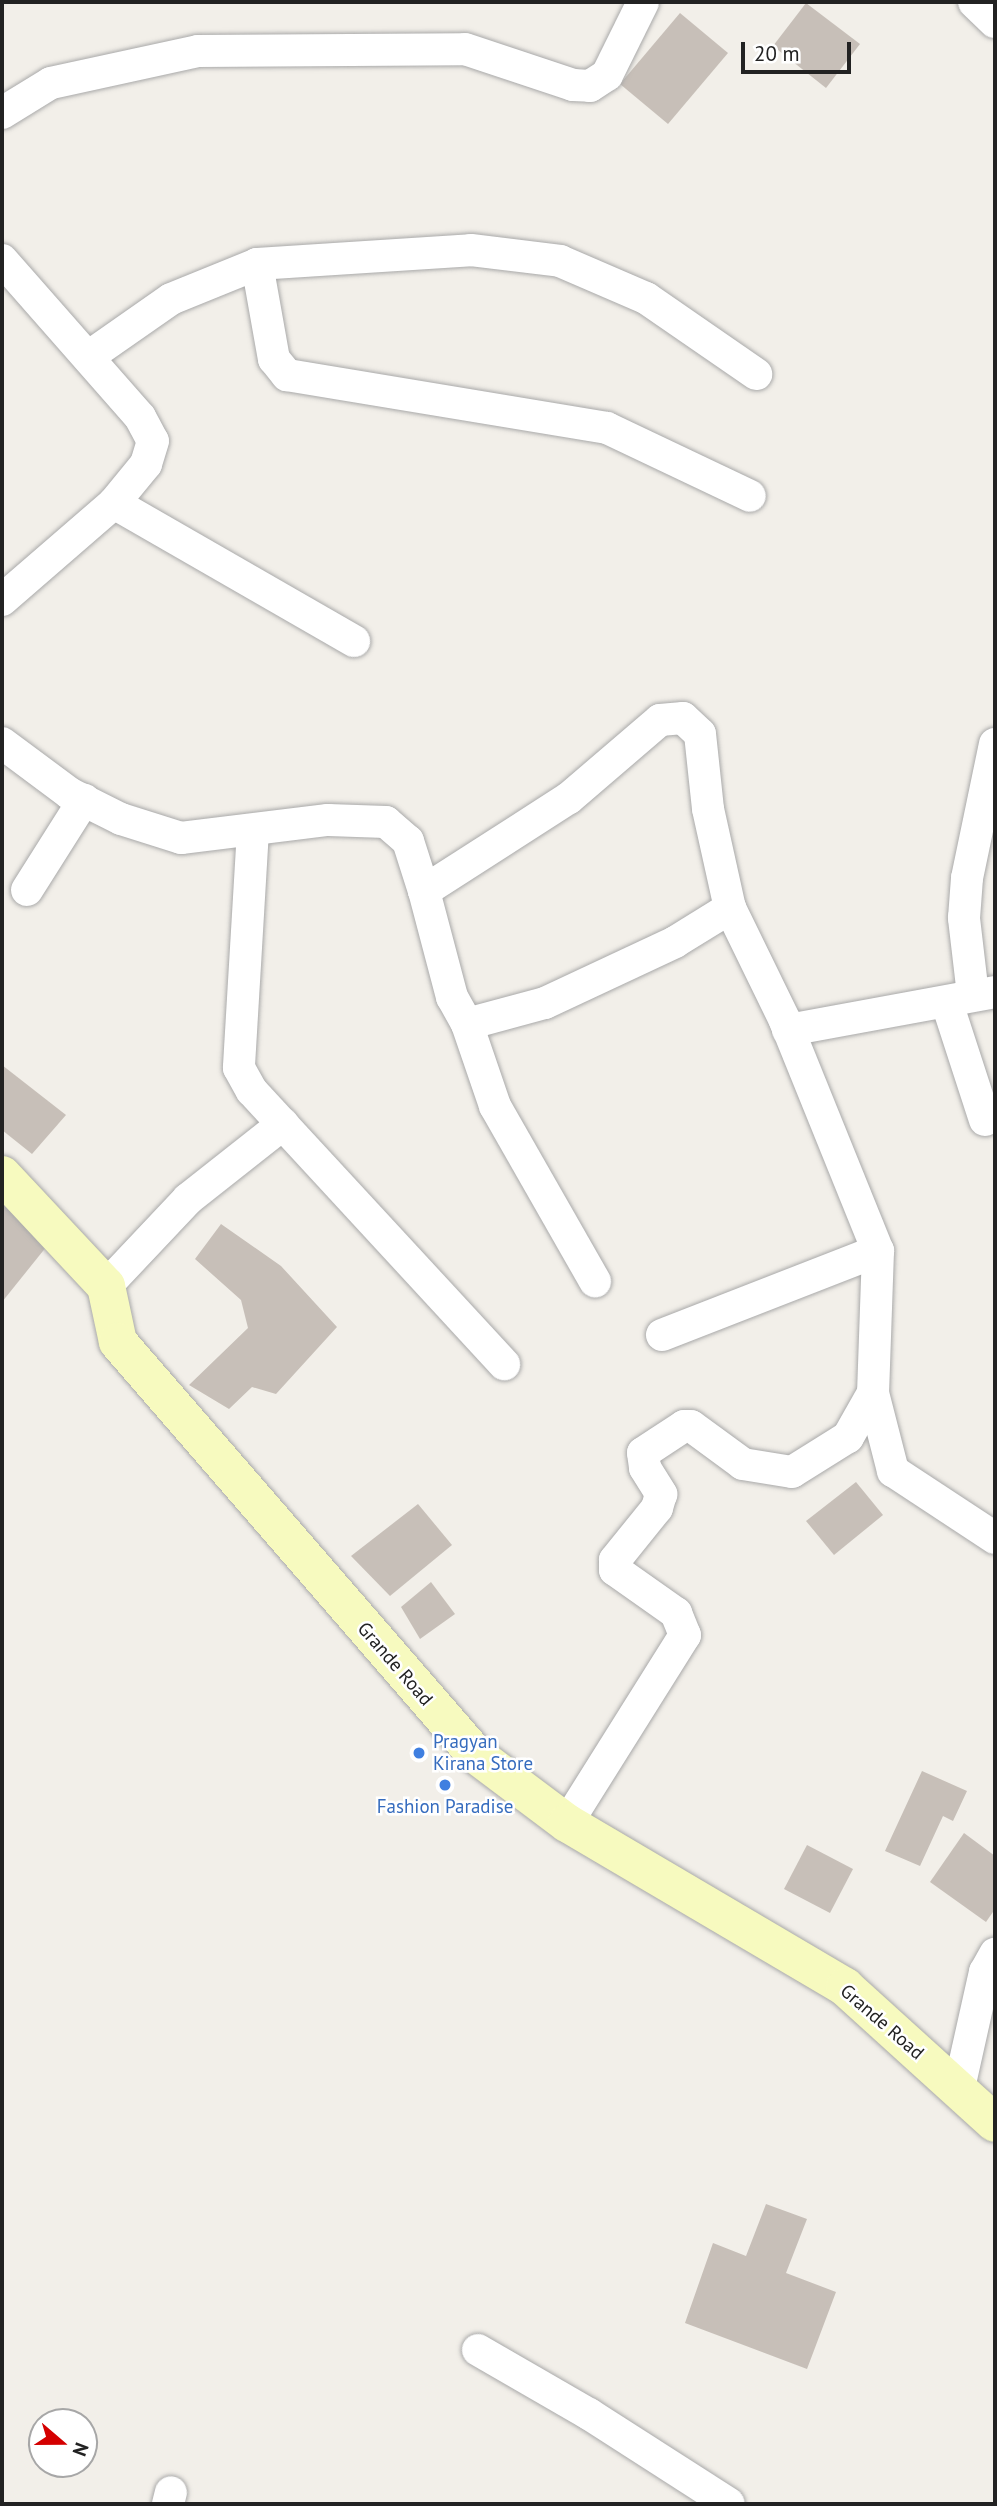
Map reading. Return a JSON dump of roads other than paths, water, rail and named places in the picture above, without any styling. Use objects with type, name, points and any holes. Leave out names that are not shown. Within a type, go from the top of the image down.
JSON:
[{"type":"street","points":[[2,113],[51,83],[198,51],[466,49],[573,85],[590,86],[607,75],[643,2]]},
{"type":"street","points":[[974,2],[995,22]]},
{"type":"street","points":[[88,358],[171,299],[257,264],[471,250],[560,261],[646,298],[756,374]]},
{"type":"street","points":[[2,260],[140,417],[153,441],[146,464],[114,503],[2,600]]},
{"type":"street","points":[[257,264],[274,359],[287,376],[607,428],[750,496]]},
{"type":"street","points":[[114,503],[354,641]]},
{"type":"street","points":[[424,891],[569,798],[660,720],[684,718],[700,734],[708,809],[730,908],[788,1030],[878,1251],[873,1393],[893,1471],[995,1538]]},
{"type":"street","points":[[2,743],[83,800],[181,838],[328,820],[386,822],[408,841],[452,997],[467,1024],[495,1107],[594,1281]]},
{"type":"street","points":[[985,1120],[964,918],[967,878],[995,744]]},
{"type":"street","points":[[27,890],[83,800]]},
{"type":"street","points":[[253,830],[239,1068],[252,1091],[503,1364]]},
{"type":"street","points":[[467,1024],[545,1003],[675,942],[730,908]]},
{"type":"street","points":[[788,1030],[972,997]]},
{"type":"street","points":[[2,1175],[106,1286],[188,1199],[283,1124]]},
{"type":"street","points":[[662,1335],[878,1251]]},
{"type":"street","name":"Grande Road","points":[[106,1286],[118,1342],[282,1528],[374,1642],[475,1754],[567,1823],[845,1987],[995,2123]]},
{"type":"street","points":[[567,1823],[685,1635],[676,1613],[615,1570],[615,1560],[657,1508],[661,1494],[645,1468],[643,1453],[684,1426],[691,1426],[743,1464],[792,1472],[848,1437],[873,1393]]},
{"type":"street","points":[[959,2088],[985,1972],[995,1954]]},
{"type":"street","points":[[478,2350],[589,2414],[729,2504]]},
{"type":"place","name":"Pragyan Kirana Store","points":[[419,1753]]},
{"type":"place","name":"Fashion Paradise","points":[[445,1785]]}]
